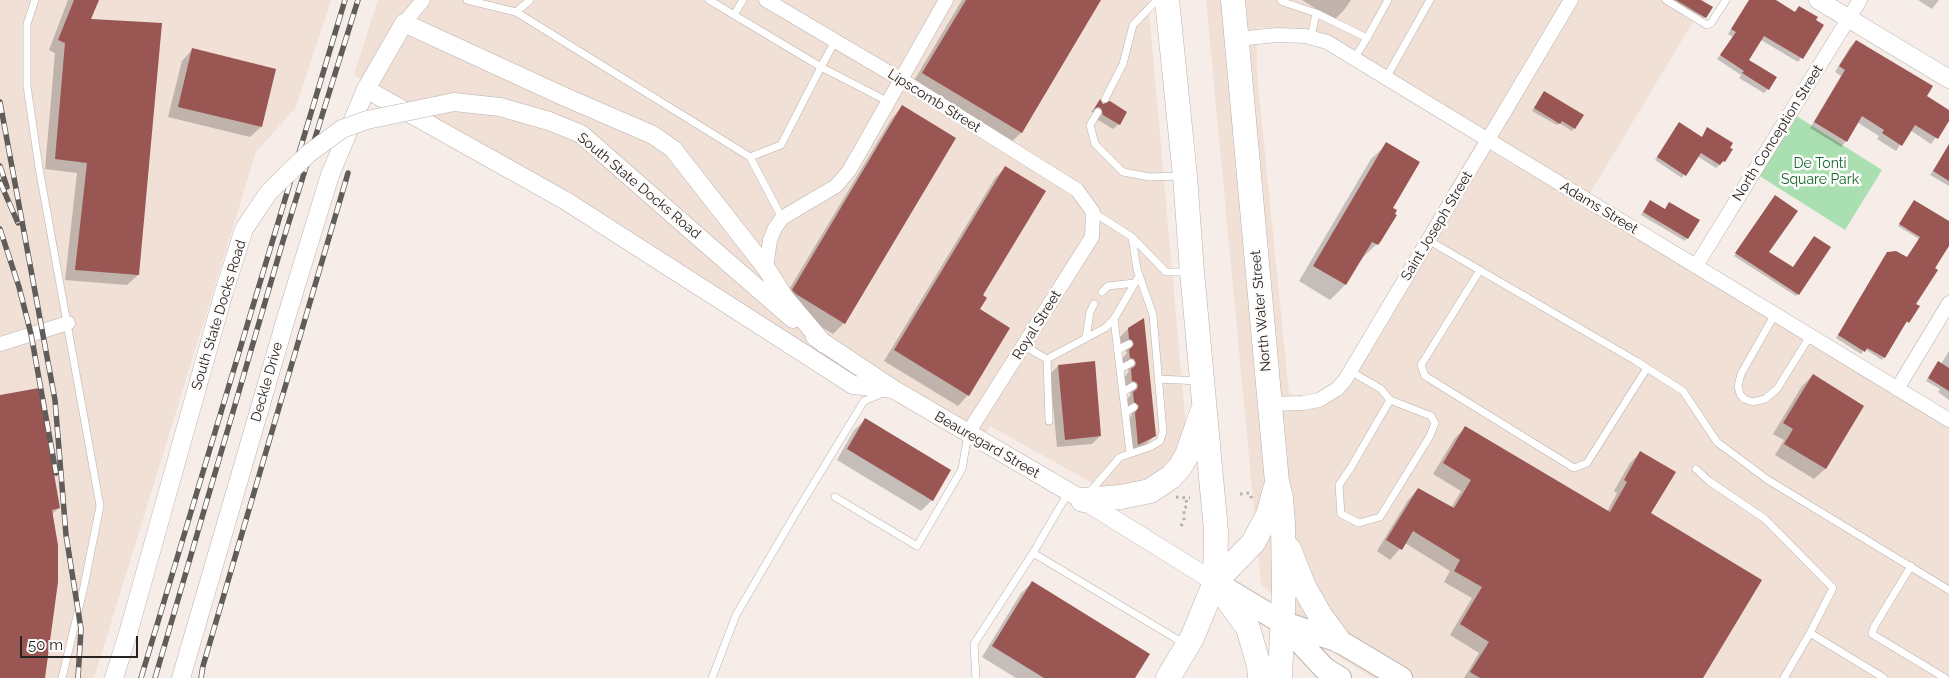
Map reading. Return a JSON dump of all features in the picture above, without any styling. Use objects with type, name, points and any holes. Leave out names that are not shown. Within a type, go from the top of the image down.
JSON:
[{"type":"highway","name":"North Water Street","points":[[1233,0],[1277,482],[1281,498],[1283,523],[1284,587],[1280,678]]},
{"type":"highway","points":[[1169,7],[1204,406],[1214,496],[1216,531],[1215,582],[1248,628],[1259,666],[1260,678]]},
{"type":"highway","points":[[1076,496],[1121,497],[1150,491],[1180,467],[1187,455],[1204,406]]},
{"type":"highway","points":[[1168,678],[1187,646],[1215,582],[1253,543],[1268,515],[1277,482]]},
{"type":"highway","points":[[1283,523],[1291,556],[1304,587],[1320,615],[1339,641]]},
{"type":"main road","name":"Beauregard Street","points":[[1215,582],[1281,622],[1339,641],[1401,678]]},
{"type":"main road","name":"Beauregard Street","points":[[1281,622],[1324,668],[1340,678]]},
{"type":"street","points":[[422,0],[404,23],[653,135],[673,149],[766,268],[785,298],[824,344]]},
{"type":"street","name":"Lipscomb Street","points":[[766,0],[900,79],[1077,190],[1093,212]]},
{"type":"street","points":[[766,268],[770,240],[775,228],[782,218],[827,192],[844,177],[946,0]]},
{"type":"street","name":"Saint Joseph Street","points":[[1270,404],[1302,403],[1319,400],[1337,389],[1350,371],[1570,0]]},
{"type":"street","points":[[1818,0],[1949,79]]},
{"type":"street","name":"North Conception Street","points":[[1696,266],[1860,0]]},
{"type":"street","name":"Deckle Drive","points":[[181,678],[287,314],[326,188],[366,89],[404,23]]},
{"type":"street","name":"Adams Street","points":[[1236,39],[1277,35],[1310,37],[1327,42],[1949,420]]},
{"type":"street","points":[[366,89],[566,201],[853,385],[892,389]]},
{"type":"street","name":"South State Docks Road","points":[[114,678],[224,292],[244,229],[269,192],[308,154],[342,129],[368,120],[454,102],[500,107],[549,120],[582,134],[710,246]]},
{"type":"street","name":"Royal Street","points":[[968,433],[1092,236],[1093,212]]},
{"type":"street","name":"Beauregard Street","points":[[710,246],[770,300],[824,344],[892,389],[1076,496],[1215,582]]},
{"type":"street","points":[[1897,389],[1949,303]]},
{"type":"street","points":[[0,344],[68,323]]},
{"type":"lane","points":[[35,0],[27,24],[27,86],[39,168],[100,506],[84,591],[62,678]]},
{"type":"lane","points":[[467,0],[516,12],[750,158],[782,218]]},
{"type":"lane","points":[[516,12],[530,0]]},
{"type":"lane","points":[[709,0],[820,68],[887,101]]},
{"type":"lane","points":[[734,15],[743,0]]},
{"type":"lane","points":[[1105,99],[1124,64],[1133,25],[1157,0]]},
{"type":"lane","points":[[1281,0],[1316,13],[1367,38]]},
{"type":"lane","points":[[1354,59],[1388,0]]},
{"type":"lane","points":[[1386,78],[1430,0]]},
{"type":"lane","points":[[1666,0],[1707,25],[1711,23],[1726,0]]},
{"type":"lane","points":[[1310,37],[1316,13]]},
{"type":"lane","points":[[750,158],[781,145],[835,41]]},
{"type":"lane","points":[[1098,112],[1090,125],[1095,144],[1123,172],[1150,177],[1185,176]]},
{"type":"lane","points":[[1093,212],[1132,238],[1166,272],[1192,272]]},
{"type":"lane","points":[[976,678],[974,644],[1033,553],[1076,496],[1120,457],[1150,447],[1160,441],[1163,432],[1153,316],[1139,276],[1132,238]]},
{"type":"lane","points":[[1428,240],[1683,391],[1717,442],[1768,480],[1949,590]]},
{"type":"lane","points":[[1480,270],[1421,365],[1424,376],[1574,468],[1587,463],[1647,368]]},
{"type":"lane","points":[[1047,359],[1105,328],[1114,319],[1139,276]]},
{"type":"lane","points":[[1102,292],[1108,286],[1135,283]]},
{"type":"lane","points":[[1086,338],[1090,312],[1094,304]]},
{"type":"lane","points":[[1775,314],[1741,374],[1738,386],[1740,394],[1744,399],[1753,402],[1765,399],[1777,389],[1810,336]]},
{"type":"lane","points":[[1114,319],[1130,453]]},
{"type":"lane","points":[[1146,334],[1154,329]]},
{"type":"lane","points":[[1118,350],[1129,344]]},
{"type":"lane","points":[[1024,346],[1047,359]]},
{"type":"lane","points":[[1148,354],[1156,349]]},
{"type":"lane","points":[[1047,359],[1049,421]]},
{"type":"lane","points":[[1120,369],[1131,362]]},
{"type":"lane","points":[[1350,371],[1381,389],[1390,400],[1431,416],[1435,423],[1430,436],[1380,517],[1359,523],[1342,514],[1338,485],[1390,400]]},
{"type":"lane","points":[[1150,377],[1158,376],[1202,381]]},
{"type":"lane","points":[[1123,392],[1133,386]]},
{"type":"lane","points":[[712,678],[736,615],[859,410],[864,402],[892,389]]},
{"type":"lane","points":[[1152,397],[1160,391]]},
{"type":"lane","points":[[1125,413],[1134,407]]},
{"type":"lane","points":[[1154,420],[1162,415]]},
{"type":"lane","points":[[1128,434],[1136,429]]},
{"type":"lane","points":[[836,497],[917,546],[962,469],[968,433]]},
{"type":"lane","points":[[1696,469],[1709,481],[1765,519],[1833,588],[1784,678]]},
{"type":"lane","points":[[1033,553],[1187,646]]},
{"type":"lane","points":[[1911,566],[1874,627],[1872,634],[1945,678]]},
{"type":"lane","points":[[1810,633],[1884,678]]},
{"type":"path","points":[[1240,494],[1250,493],[1251,500],[1258,499]]},
{"type":"path","points":[[1182,526],[1184,508],[1187,506],[1186,498]]},
{"type":"shaded area","points":[[0,0],[331,0],[296,107],[256,152],[94,678],[0,678]]},
{"type":"shaded area","points":[[378,0],[1148,0],[1186,428],[1185,443],[1157,481],[1101,488],[990,426],[977,449],[354,75]]},
{"type":"shaded area","points":[[1206,0],[1706,0],[1590,193],[1325,37],[1257,27],[1257,74],[1289,394],[1306,398],[1324,391],[1344,369],[1476,143],[1949,418],[1949,678],[1373,678],[1333,653],[1261,584]]},
{"type":"green space","name":"De Tonti Square Park","points":[[1795,115],[1882,170],[1845,230],[1758,175]]},
{"type":"building","points":[[74,0],[99,0],[91,19],[162,23],[139,275],[75,270],[87,163],[55,159],[65,43],[58,40]]},
{"type":"building","points":[[966,0],[1101,0],[1022,133],[922,73]]},
{"type":"building","points":[[1676,0],[1701,0],[1713,7],[1706,18]]},
{"type":"building","points":[[1749,0],[1776,0],[1795,12],[1799,6],[1818,17],[1816,20],[1824,25],[1803,59],[1764,36],[1749,60],[1777,77],[1769,90],[1742,73],[1744,71],[1720,55],[1736,32],[1731,29]]},
{"type":"building","points":[[1856,40],[1933,86],[1927,96],[1949,110],[1949,121],[1938,139],[1915,125],[1902,146],[1882,133],[1884,130],[1862,116],[1847,142],[1814,122],[1845,70],[1839,66]]},
{"type":"building","points":[[192,48],[276,69],[262,127],[178,107]]},
{"type":"building","points":[[1544,91],[1584,115],[1575,129],[1562,121],[1560,124],[1534,108]]},
{"type":"building","points":[[1100,99],[1103,104],[1110,101],[1127,112],[1120,125],[1103,115],[1101,108],[1094,109]]},
{"type":"building","points":[[902,105],[956,138],[845,324],[792,290]]},
{"type":"building","points":[[1679,122],[1702,137],[1707,127],[1733,143],[1730,148],[1733,149],[1725,162],[1723,161],[1720,165],[1701,153],[1686,176],[1657,157]]},
{"type":"building","points":[[1386,142],[1420,162],[1393,208],[1397,210],[1395,214],[1397,215],[1378,245],[1372,242],[1346,285],[1313,266]]},
{"type":"building","points":[[1949,144],[1949,181],[1933,171]]},
{"type":"building","points":[[1005,166],[1046,191],[983,295],[987,298],[980,309],[1010,328],[969,396],[894,350]]},
{"type":"building","points":[[1775,195],[1798,211],[1769,252],[1793,267],[1814,236],[1831,247],[1799,295],[1735,253]]},
{"type":"building","points":[[1650,200],[1665,209],[1669,202],[1700,220],[1688,239],[1643,212]]},
{"type":"building","points":[[1914,200],[1949,221],[1949,246],[1935,268],[1938,270],[1916,304],[1920,306],[1909,323],[1907,321],[1885,358],[1867,348],[1865,352],[1838,335],[1887,252],[1896,251],[1907,257],[1920,237],[1899,224]]},
{"type":"building","points":[[1144,318],[1156,436],[1138,445],[1135,413],[1139,406],[1134,402],[1133,392],[1137,389],[1138,385],[1132,381],[1131,369],[1136,363],[1134,359],[1130,358],[1129,350],[1134,344],[1129,339],[1128,328]]},
{"type":"building","points":[[1095,361],[1101,436],[1065,440],[1058,365]]},
{"type":"building","points":[[1938,361],[1949,368],[1949,391],[1928,378]]},
{"type":"building","points":[[1813,374],[1864,406],[1826,469],[1784,444],[1793,429],[1783,423]]},
{"type":"building","points":[[39,388],[60,508],[52,510],[58,545],[58,582],[45,678],[0,678],[0,395]]},
{"type":"building","points":[[865,418],[951,470],[933,501],[847,449]]},
{"type":"building","points":[[1465,426],[1610,512],[1627,482],[1624,480],[1640,451],[1676,472],[1651,513],[1762,580],[1703,678],[1480,678],[1470,672],[1489,642],[1460,624],[1482,587],[1454,571],[1460,560],[1413,531],[1402,550],[1386,540],[1418,488],[1454,508],[1471,480],[1443,463]]},
{"type":"building","points":[[1032,581],[1150,654],[1135,678],[1044,678],[992,646]]},
{"type":"railway","points":[[141,678],[345,0]]},
{"type":"railway","points":[[155,678],[283,241],[358,0]]},
{"type":"railway","points":[[0,102],[55,400],[66,535],[81,629],[78,678]]},
{"type":"railway","points":[[0,166],[7,187]]},
{"type":"railway","points":[[201,678],[348,173]]},
{"type":"railway","points":[[0,182],[18,223]]},
{"type":"railway","points":[[0,229],[19,287],[31,334],[56,473]]}]
